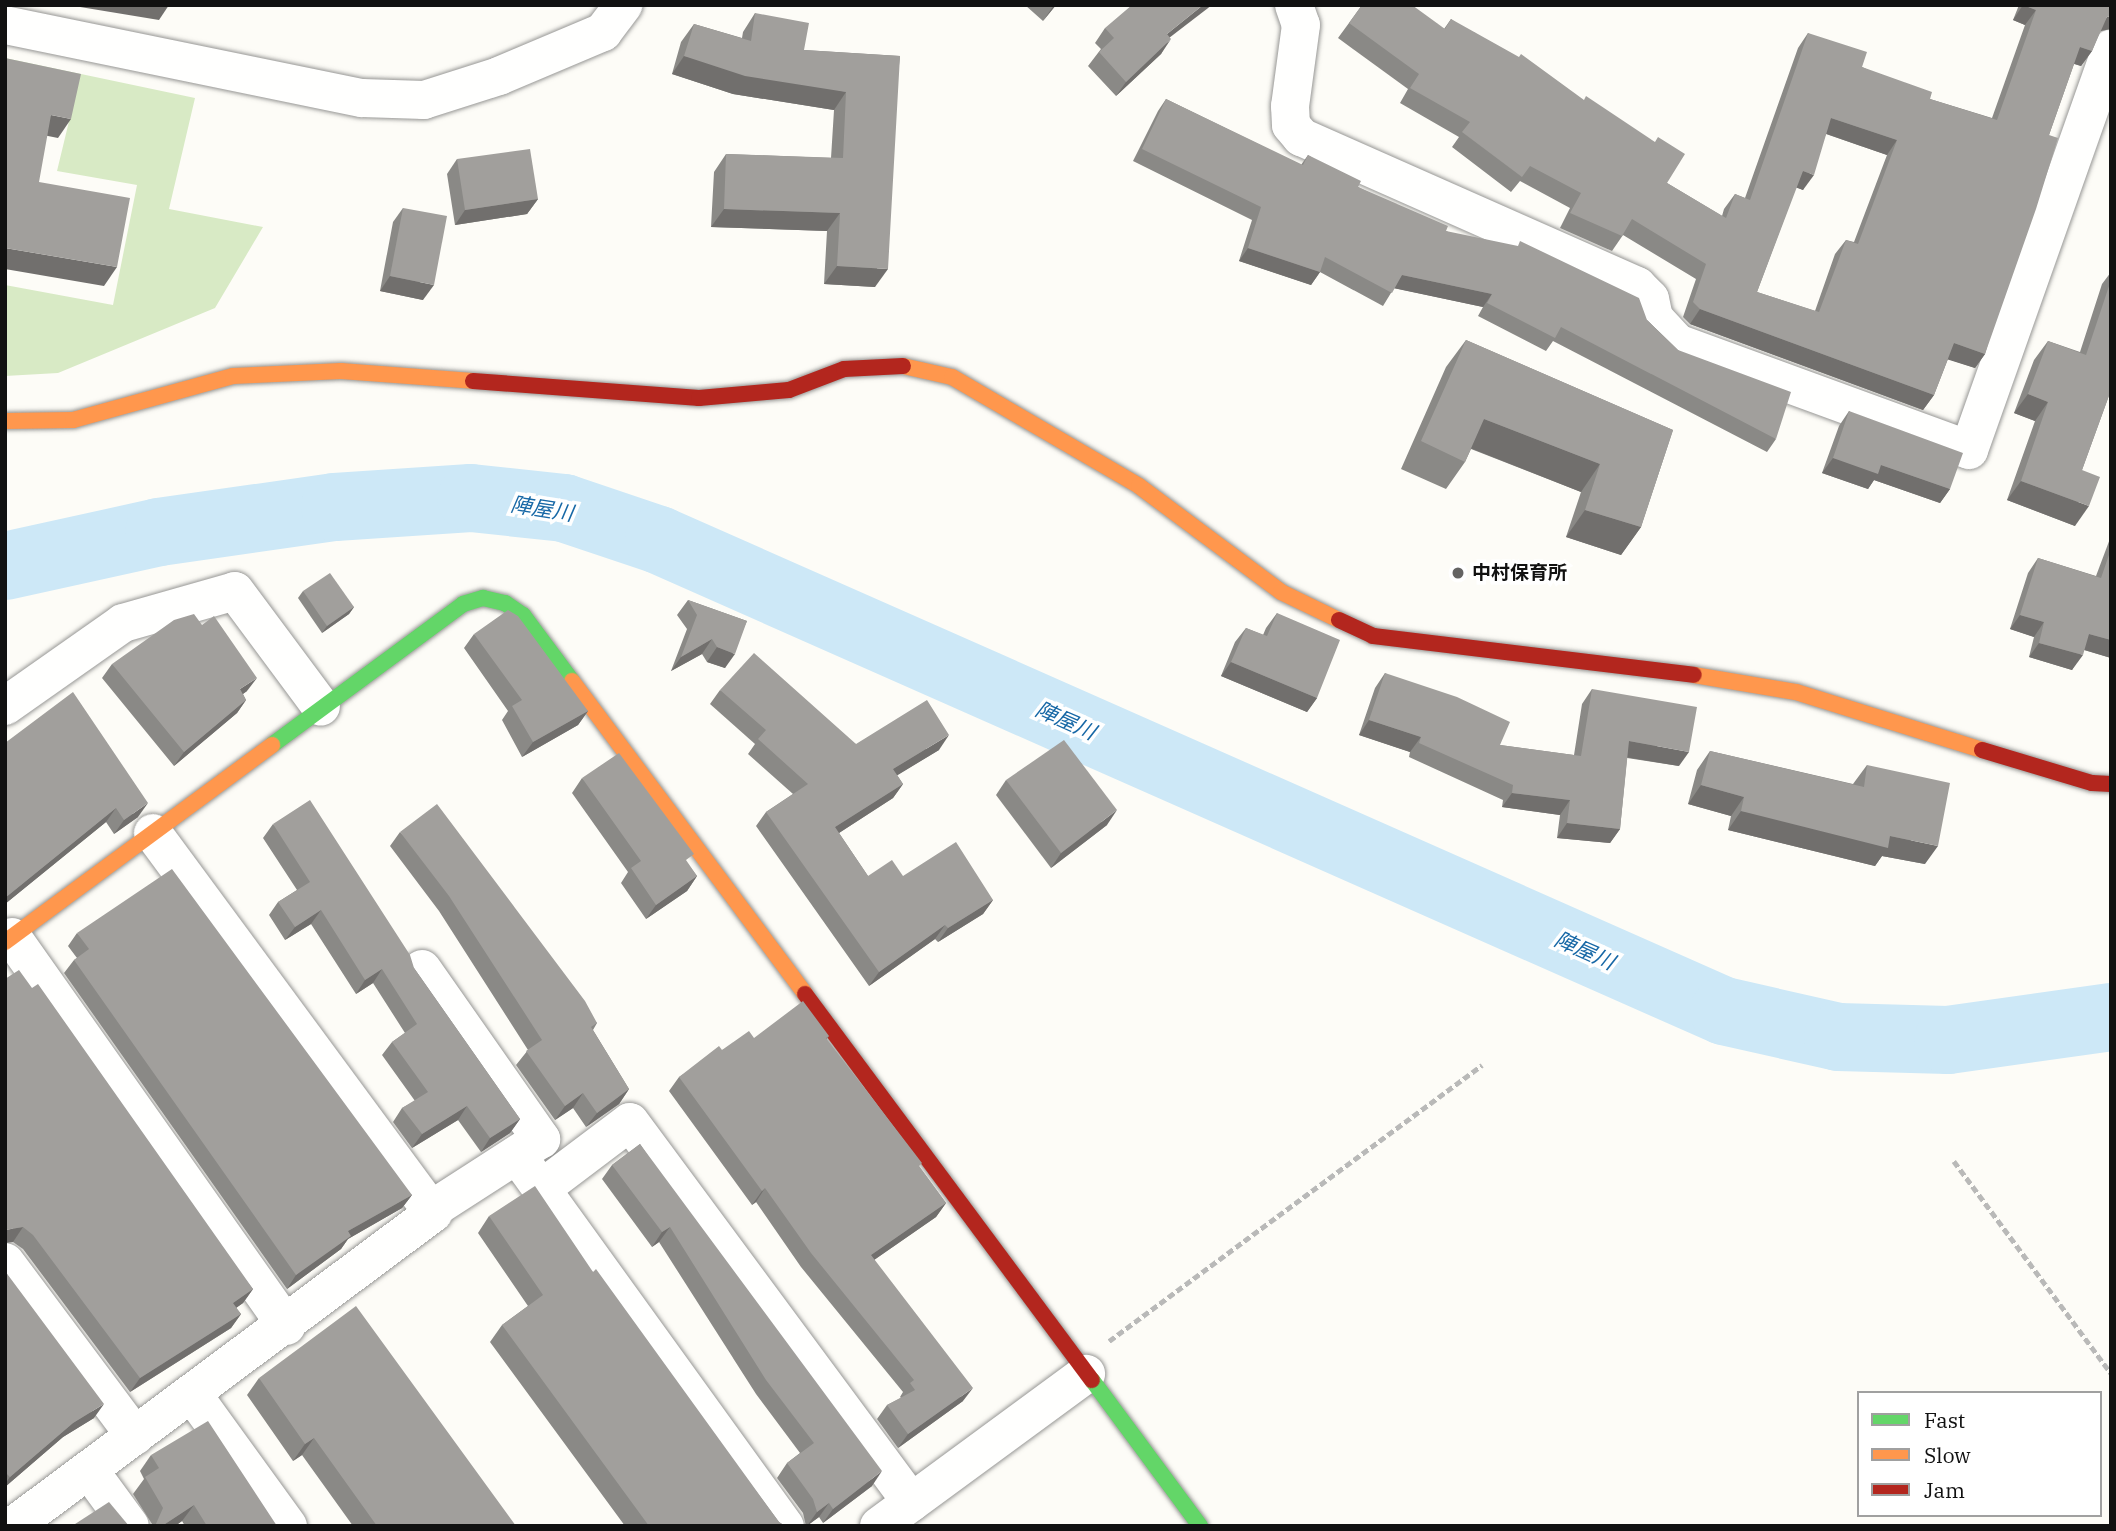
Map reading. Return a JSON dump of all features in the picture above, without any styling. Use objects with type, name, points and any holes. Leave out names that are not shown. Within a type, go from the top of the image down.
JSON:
[{"type":"street","points":[[5,25],[362,98],[424,100],[499,76],[603,32],[623,5]]},
{"type":"street","points":[[1294,5],[1301,24],[1290,106],[1292,125],[1301,137],[1637,286],[1650,299],[1654,318],[1677,343],[1969,450],[2111,48]]},
{"type":"street","points":[[5,421],[73,420],[233,376],[341,371],[699,398],[789,390],[844,369],[896,364],[952,377],[1139,486],[1281,592],[1332,620],[1373,636],[1650,668],[1796,692],[2052,772],[2111,784]]},
{"type":"street","points":[[5,706],[123,622],[235,591],[321,707]]},
{"type":"street","points":[[286,1326],[9,940],[463,604],[483,598],[505,603],[523,615],[1199,1526]]},
{"type":"street","points":[[153,833],[431,1210]]},
{"type":"street","points":[[13,1526],[286,1326],[431,1210],[541,1139],[422,968]]},
{"type":"street","points":[[541,1189],[630,1122],[911,1502]]},
{"type":"street","points":[[517,1155],[785,1526]]},
{"type":"street","points":[[5,1262],[135,1436]]},
{"type":"street","points":[[879,1526],[1086,1374]]},
{"type":"street","points":[[193,1395],[288,1526]]},
{"type":"street","points":[[89,1470],[130,1526]]},
{"type":"path","points":[[1086,1374],[1091,1355],[1482,1065]]},
{"type":"path","points":[[1954,1161],[2111,1373]]},
{"type":"green space","points":[[5,58],[195,98],[169,209],[263,227],[215,308],[58,373],[5,376],[5,285],[113,305],[137,185],[57,171],[77,88]]},
{"type":"building","points":[[1132,5],[1203,5],[1167,34],[1171,39],[1126,82],[1099,52],[1114,38],[1105,28]]},
{"type":"building","points":[[1362,5],[1412,5],[1445,29],[1451,19],[1519,57],[1521,54],[1584,100],[1586,96],[1655,142],[1658,137],[1685,154],[1667,183],[1726,218],[1735,194],[1750,200],[1808,33],[1867,52],[1862,67],[1932,92],[1930,99],[1997,120],[2036,10],[2023,5],[2111,5],[2111,16],[2107,17],[2092,51],[2080,47],[2049,135],[2058,138],[1985,354],[1954,343],[1934,395],[1700,309],[1693,302],[1706,264],[1632,219],[1622,236],[1570,213],[1581,193],[1530,166],[1522,177],[1462,132],[1470,122],[1410,88],[1419,74],[1349,23]],"holes":[[[1831,118],[1897,140],[1858,244],[1846,240],[1819,312],[1757,292],[1803,171],[1814,175]]]},
{"type":"building","points":[[755,13],[809,23],[804,50],[900,56],[888,269],[837,266],[840,213],[724,209],[726,154],[843,158],[846,92],[745,76],[684,56],[694,24],[751,41]]},
{"type":"building","points":[[5,58],[81,74],[71,119],[51,115],[39,182],[130,198],[117,267],[5,248]]},
{"type":"building","points":[[1166,99],[1303,165],[1308,155],[1361,181],[1358,187],[1448,226],[1446,231],[1518,246],[1520,241],[1639,298],[1647,320],[1678,350],[1791,392],[1776,439],[1561,327],[1555,338],[1487,303],[1492,294],[1402,275],[1392,293],[1325,257],[1320,272],[1248,248],[1261,207],[1142,149]]},
{"type":"building","points":[[530,149],[538,199],[465,210],[457,159]]},
{"type":"building","points":[[403,208],[447,216],[434,285],[390,276]]},
{"type":"building","points":[[2111,280],[2111,390],[2082,470],[2100,477],[2089,506],[2021,481],[2048,402],[2028,394],[2048,341],[2086,355]]},
{"type":"building","points":[[1466,340],[1673,430],[1641,527],[1585,510],[1600,464],[1484,419],[1465,462],[1421,441]]},
{"type":"building","points":[[1849,411],[1963,453],[1950,489],[1881,465],[1878,474],[1833,458]]},
{"type":"building","points":[[2111,549],[2111,640],[2089,634],[2083,655],[2039,643],[2044,622],[2020,615],[2038,558],[2101,578]]},
{"type":"building","points":[[330,573],[354,607],[327,626],[303,591]]},
{"type":"building","points":[[688,600],[747,621],[735,654],[717,647],[712,639],[681,657],[697,615]]},
{"type":"building","points":[[508,610],[518,616],[588,711],[533,742],[512,706],[522,700],[474,634]]},
{"type":"building","points":[[1277,613],[1340,640],[1317,698],[1231,662],[1246,628],[1267,636]]},
{"type":"building","points":[[194,614],[202,625],[214,616],[257,678],[240,689],[246,700],[184,752],[112,664],[174,620]]},
{"type":"building","points":[[754,653],[856,744],[927,700],[949,735],[893,769],[903,784],[835,827],[868,876],[892,860],[903,876],[956,842],[993,900],[948,928],[945,925],[879,972],[766,812],[808,784],[758,739],[766,730],[720,690]]},
{"type":"building","points":[[1385,673],[1457,697],[1510,722],[1500,745],[1581,756],[1592,689],[1697,707],[1689,752],[1629,741],[1620,829],[1567,823],[1570,800],[1512,793],[1513,785],[1419,743],[1421,737],[1369,720]]},
{"type":"building","points":[[73,692],[148,803],[124,820],[116,808],[5,898],[5,743]]},
{"type":"building","points":[[1064,740],[1117,810],[1061,853],[1006,780]]},
{"type":"building","points":[[1710,751],[1864,787],[1867,765],[1950,783],[1938,846],[1890,836],[1888,848],[1741,811],[1744,797],[1701,785]]},
{"type":"building","points":[[619,753],[694,854],[686,860],[697,876],[656,905],[631,868],[641,861],[582,778]]},
{"type":"building","points":[[310,800],[410,955],[414,968],[520,1119],[490,1138],[467,1106],[422,1134],[402,1108],[428,1092],[392,1042],[417,1024],[382,969],[365,980],[321,910],[295,927],[278,902],[310,882],[273,824]]},
{"type":"building","points":[[437,804],[585,1001],[597,1023],[591,1027],[629,1089],[597,1113],[583,1093],[565,1106],[526,1051],[542,1040],[449,896],[400,832]]},
{"type":"building","points":[[172,869],[412,1195],[348,1231],[351,1236],[296,1275],[74,960],[89,949],[77,933]]},
{"type":"building","points":[[19,970],[32,988],[38,984],[253,1289],[233,1303],[241,1314],[140,1378],[33,1235],[23,1227],[5,1230],[5,979]]},
{"type":"building","points":[[803,1001],[829,1036],[826,1038],[922,1163],[919,1166],[946,1203],[871,1255],[973,1388],[908,1434],[887,1405],[915,1390],[910,1383],[914,1380],[811,1253],[765,1188],[762,1191],[679,1077],[719,1046],[722,1050],[749,1031],[754,1038]]},
{"type":"building","points":[[640,1144],[882,1471],[833,1509],[829,1503],[817,1512],[813,1499],[787,1463],[814,1443],[766,1380],[670,1227],[662,1232],[612,1165]]},
{"type":"building","points":[[535,1186],[593,1272],[596,1269],[779,1522],[785,1526],[649,1526],[502,1325],[543,1295],[489,1216]]},
{"type":"building","points":[[5,1271],[104,1404],[73,1423],[10,1477],[5,1472]]},
{"type":"building","points":[[356,1306],[516,1526],[377,1526],[314,1438],[305,1444],[259,1378]]},
{"type":"building","points":[[208,1421],[277,1526],[207,1526],[194,1505],[162,1526],[155,1526],[163,1508],[145,1477],[159,1468],[151,1455]]},
{"type":"building","points":[[109,1502],[129,1526],[72,1526]]},
{"type":"waterway","name":"陣屋川","points":[[5,566],[159,532],[335,507],[471,498],[564,508],[659,540],[1724,1011],[1838,1037],[1948,1040],[2111,1017]]},
{"type":"traffic: fast","points":[[272,745],[463,604],[483,598],[505,603],[523,615],[572,681]]},
{"type":"traffic: fast","points":[[1092,1380],[1200,1526]]},
{"type":"traffic: slow","points":[[903,366],[952,377],[1139,486],[1281,592],[1339,620]]},
{"type":"traffic: slow","points":[[5,421],[73,420],[233,376],[341,371],[473,381]]},
{"type":"traffic: slow","points":[[1694,675],[1796,692],[1982,750]]},
{"type":"traffic: slow","points":[[572,681],[805,994]]},
{"type":"traffic: slow","points":[[5,942],[272,745]]},
{"type":"traffic: jam","points":[[473,381],[699,398],[789,390],[844,369],[903,366]]},
{"type":"traffic: jam","points":[[1339,620],[1373,636],[1694,675]]},
{"type":"traffic: jam","points":[[1982,750],[2092,783],[2111,784]]},
{"type":"traffic: jam","points":[[805,994],[1092,1380]]},
{"type":"place","name":"中村保育所","points":[[1458,573]]}]
